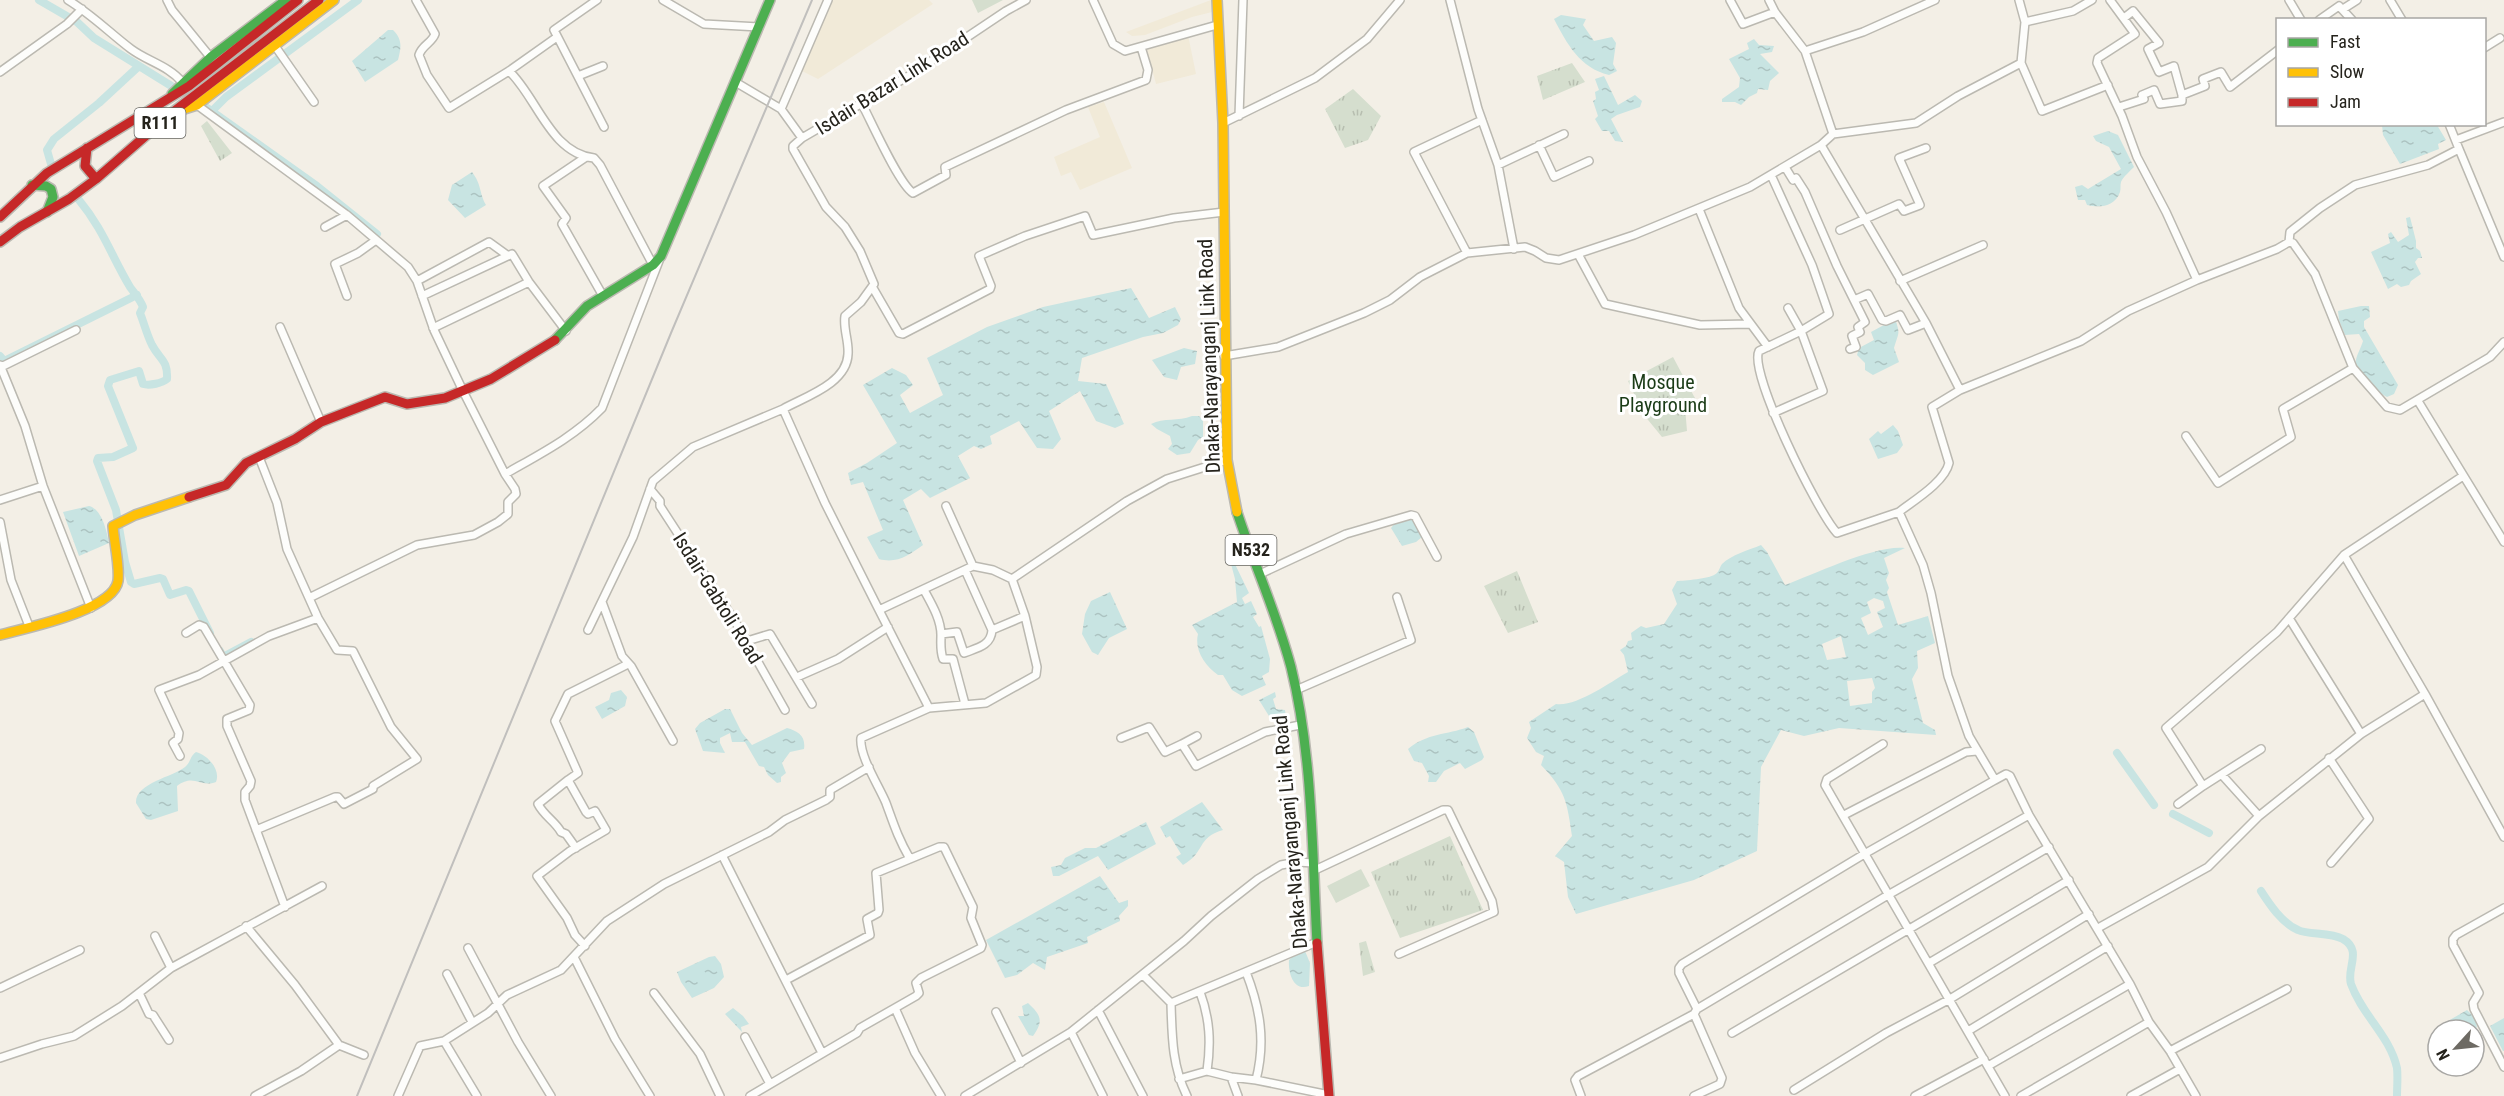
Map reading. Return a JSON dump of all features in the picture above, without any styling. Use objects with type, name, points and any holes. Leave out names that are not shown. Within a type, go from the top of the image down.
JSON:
[{"type":"main road","points":[[167,101],[183,82],[211,58],[286,0]]},
{"type":"main road","name":"R111","points":[[0,217],[32,185],[69,157],[167,101],[298,0]]},
{"type":"main road","name":"R111","points":[[0,242],[96,179],[173,112],[319,0]]},
{"type":"main road","points":[[173,112],[197,105],[277,48],[334,0]]},
{"type":"main road","points":[[0,635],[91,608],[117,587],[113,526],[124,520],[222,486],[233,478],[243,465],[321,422],[382,398],[402,404],[414,404],[463,391],[513,368],[566,331],[587,307],[653,264],[661,256],[737,83],[770,0]]},
{"type":"main road","name":"Dhaka-Narayanganj Link Road","points":[[1217,0],[1223,123],[1227,460],[1233,498],[1281,631],[1296,690],[1315,866],[1323,1043],[1329,1096]]},
{"type":"main road","points":[[87,148],[84,155],[84,166],[96,179]]},
{"type":"main road","points":[[32,185],[46,186],[51,189],[53,197],[47,213]]},
{"type":"street","points":[[68,0],[133,51],[177,75],[183,82]]},
{"type":"street","points":[[167,0],[172,10],[211,58]]},
{"type":"street","points":[[416,0],[435,34],[433,39],[421,49],[419,55],[427,75],[449,108],[509,71],[557,37]]},
{"type":"street","points":[[597,0],[554,30],[604,127]]},
{"type":"street","points":[[663,0],[704,24],[759,27]]},
{"type":"street","points":[[781,109],[828,0]]},
{"type":"street","name":"Isdair Bazar Link Road","points":[[737,83],[781,109],[802,138],[912,74],[1026,0]]},
{"type":"street","points":[[1093,0],[1113,44],[1125,51],[1217,26]]},
{"type":"street","points":[[1239,116],[1243,0]]},
{"type":"street","points":[[1223,123],[1316,78],[1367,39],[1400,0]]},
{"type":"street","points":[[1450,0],[1482,120],[1498,165],[1514,249]]},
{"type":"street","points":[[1730,0],[1743,24],[1775,12]]},
{"type":"street","points":[[1769,0],[1775,12],[1805,51],[1833,134]]},
{"type":"street","points":[[1805,51],[1863,32],[1935,0]]},
{"type":"street","points":[[2019,0],[2025,22],[2021,63],[2042,111],[2108,85]]},
{"type":"street","points":[[2025,22],[2073,11],[2092,0]]},
{"type":"street","points":[[2110,0],[2135,33],[2134,36],[2097,60],[2119,107],[2137,157],[2166,212],[2197,280]]},
{"type":"street","points":[[2289,0],[2300,18]]},
{"type":"street","points":[[2343,9],[2357,0]]},
{"type":"street","points":[[2390,0],[2401,18]]},
{"type":"street","points":[[2322,18],[2339,6],[2350,18]]},
{"type":"street","points":[[0,72],[67,24],[82,10]]},
{"type":"street","points":[[2119,107],[2144,99],[2142,95],[2154,90],[2160,104],[2182,101],[2174,66],[2159,72],[2148,49],[2159,43],[2133,11],[2124,18]]},
{"type":"street","points":[[2486,47],[2500,38]]},
{"type":"street","points":[[862,104],[899,178],[913,193],[946,175],[945,166],[1066,110],[1146,80],[1148,70],[1141,47]]},
{"type":"street","points":[[277,48],[314,102]]},
{"type":"street","points":[[2182,95],[2205,86],[2203,79],[2221,72],[2230,87],[2276,51]]},
{"type":"street","points":[[1224,356],[1278,347],[1364,313],[1390,300],[1420,277],[1467,253],[1500,249],[1530,249],[1546,258],[1558,260],[1578,254],[1700,209],[1785,167],[1821,145],[1833,134],[1916,123],[1958,96],[2021,63]]},
{"type":"street","points":[[578,76],[603,66]]},
{"type":"street","points":[[509,71],[520,81],[547,125],[562,142],[586,157],[594,158],[600,165],[653,264]]},
{"type":"street","points":[[197,105],[347,215],[408,267],[417,281],[434,328],[463,391],[505,474],[515,489],[516,494],[508,502],[508,513],[498,522],[474,535],[417,545],[309,598]]},
{"type":"street","points":[[1467,253],[1414,152],[1482,120]]},
{"type":"street","points":[[2456,140],[2504,122]]},
{"type":"street","points":[[2450,126],[2504,257]]},
{"type":"street","points":[[1498,165],[1564,134]]},
{"type":"street","points":[[588,630],[633,537],[653,481],[693,447],[783,409],[840,375],[848,354],[844,328],[845,316],[873,288],[874,279],[845,226],[826,207],[793,149],[793,146],[802,138]]},
{"type":"street","points":[[1821,145],[1926,323],[1960,390]]},
{"type":"street","points":[[1539,146],[1554,177],[1588,161]]},
{"type":"street","points":[[1840,230],[1899,204],[1904,211],[1920,205],[1899,158],[1926,148]]},
{"type":"street","points":[[2289,242],[2290,232],[2320,207],[2355,185],[2428,165],[2459,148]]},
{"type":"street","points":[[586,157],[543,186],[566,218],[562,224],[603,296]]},
{"type":"street","points":[[1785,167],[1792,180],[1796,178],[1805,192],[1865,323],[1858,327],[1860,332],[1852,336],[1856,346],[1850,349]]},
{"type":"street","points":[[1770,175],[1808,255],[1829,314],[1801,331],[1757,352],[1757,355],[1773,413],[1820,509],[1835,532],[1839,533],[1899,512],[1928,491],[1947,470],[1949,464],[1932,407],[1960,390],[2081,341],[2128,311],[2289,242]]},
{"type":"street","points":[[1700,209],[1739,308],[1768,347]]},
{"type":"street","points":[[873,288],[899,333],[903,334],[990,289],[991,286],[979,256],[1025,236],[1085,216],[1093,235],[1174,218],[1224,213]]},
{"type":"street","points":[[325,227],[347,215]]},
{"type":"street","points":[[347,296],[335,264],[358,253],[376,240]]},
{"type":"street","points":[[417,281],[489,242],[507,255]]},
{"type":"street","points":[[2289,242],[2293,243],[2315,274],[2353,368],[2387,407],[2400,410],[2418,401],[2490,357],[2504,342]]},
{"type":"street","points":[[1900,281],[1983,245]]},
{"type":"street","points":[[1578,254],[1608,306],[1700,325],[1750,324]]},
{"type":"street","points":[[422,296],[507,255],[515,255],[529,282],[566,331]]},
{"type":"street","points":[[505,474],[561,442],[584,426],[602,408],[661,256]]},
{"type":"street","points":[[434,328],[529,282]]},
{"type":"street","points":[[1854,300],[1868,294],[1882,320],[1886,321],[1900,315],[1908,330],[1926,323]]},
{"type":"street","points":[[1773,413],[1823,391],[1801,331],[1788,308]]},
{"type":"street","points":[[280,327],[321,422]]},
{"type":"street","points":[[76,330],[0,366],[25,426],[43,486],[91,608]]},
{"type":"street","points":[[2186,436],[2218,483],[2291,438],[2283,409],[2353,368]]},
{"type":"street","points":[[2418,401],[2504,542]]},
{"type":"street","points":[[783,409],[825,503],[929,708]]},
{"type":"street","points":[[256,830],[335,797],[343,805],[373,789],[373,786],[417,759],[391,727],[353,651],[336,651],[318,618],[287,549],[277,503],[260,457]]},
{"type":"street","points":[[1012,579],[1127,501],[1167,479],[1227,460]]},
{"type":"street","points":[[2203,786],[2166,728],[2277,632],[2344,555],[2463,476]]},
{"type":"street","points":[[0,500],[43,486]]},
{"type":"street","name":"Isdair-Gabtoli Road","points":[[650,489],[660,501],[660,506],[747,641],[785,710]]},
{"type":"street","points":[[946,506],[973,566]]},
{"type":"street","points":[[1899,512],[1923,565],[1948,676],[1969,736],[1995,780]]},
{"type":"street","points":[[1260,574],[1346,534],[1411,515],[1415,516],[1437,557]]},
{"type":"street","points":[[0,522],[11,580],[29,626]]},
{"type":"street","points":[[2344,555],[2426,694],[2504,837]]},
{"type":"street","points":[[879,610],[973,566],[993,570],[1012,579],[1025,616],[1037,667],[1036,675],[986,703],[929,708],[861,738],[869,767],[896,835],[910,859]]},
{"type":"street","points":[[941,634],[957,632],[964,652],[986,644],[990,639],[992,630],[965,570]]},
{"type":"street","points":[[924,590],[936,612],[941,634],[939,648],[943,659],[953,659],[965,704]]},
{"type":"street","points":[[1296,690],[1411,640],[1397,597]]},
{"type":"street","points":[[602,602],[622,656],[631,666],[673,741]]},
{"type":"street","points":[[992,630],[1025,616]]},
{"type":"street","points":[[180,756],[173,743],[179,733],[159,690],[199,675],[269,636],[318,618]]},
{"type":"street","points":[[2289,618],[2361,734]]},
{"type":"street","points":[[186,633],[202,625],[250,705],[249,710],[227,719],[226,723],[251,781],[244,796],[285,907]]},
{"type":"street","points":[[797,677],[838,659],[888,627]]},
{"type":"street","points":[[747,641],[770,634],[812,704]]},
{"type":"street","points":[[576,848],[554,821],[544,814],[538,804],[578,773],[555,722],[566,696],[628,664]]},
{"type":"street","points":[[2098,928],[2202,871],[2259,816],[2329,758],[2361,734],[2426,694]]},
{"type":"street","points":[[1182,744],[1196,766],[1265,732],[1300,725]]},
{"type":"street","points":[[1121,738],[1149,727],[1166,752],[1197,736]]},
{"type":"street","points":[[1883,744],[1825,781],[1825,785],[2005,1096]]},
{"type":"street","points":[[1844,815],[1976,749]]},
{"type":"street","points":[[2178,804],[2261,750]]},
{"type":"street","points":[[2329,758],[2369,819],[2331,863]]},
{"type":"street","points":[[398,1096],[419,1047],[444,1041],[507,995],[561,970],[607,921],[664,884],[826,800],[830,797],[830,790],[869,767]]},
{"type":"street","points":[[1694,1096],[1720,1084],[1722,1078],[1679,973],[1682,964],[1866,853],[2006,774],[2010,776],[2029,815],[2090,914],[2149,1022],[2196,1096]]},
{"type":"street","points":[[2222,775],[2259,816]]},
{"type":"street","points":[[568,780],[586,812],[588,814],[596,811],[606,831],[576,848],[537,876],[567,918],[575,935],[585,946]]},
{"type":"street","points":[[965,1096],[1071,1032],[1143,975],[1211,916],[1258,879],[1281,865],[1297,862],[1315,866],[1443,810],[1448,810],[1492,901],[1494,912],[1400,954]]},
{"type":"street","points":[[1581,1096],[1575,1080],[1578,1076],[1695,1012],[1888,895],[2029,815]]},
{"type":"street","points":[[750,1096],[804,1066],[916,996],[919,993],[915,983],[921,978],[981,948],[982,945],[972,918],[973,907],[944,847],[939,847],[874,875],[879,910],[867,919],[870,935],[786,980]]},
{"type":"street","points":[[1732,1033],[2049,847]]},
{"type":"street","points":[[722,855],[822,1053]]},
{"type":"street","points":[[1929,963],[2069,880]]},
{"type":"street","points":[[0,1058],[74,1036],[139,993],[171,968],[322,886]]},
{"type":"street","points":[[2504,908],[2456,934],[2453,939],[2453,945],[2479,993],[2473,1003],[2474,1010],[2504,1067]]},
{"type":"street","points":[[1794,1089],[1886,1033],[1950,999],[2090,914]]},
{"type":"street","points":[[246,926],[295,985],[339,1045],[364,1055]]},
{"type":"street","points":[[155,936],[171,968]]},
{"type":"street","points":[[1171,1004],[1317,942]]},
{"type":"street","points":[[1968,1031],[2108,946]]},
{"type":"street","points":[[468,948],[518,1042],[551,1096]]},
{"type":"street","points":[[0,988],[80,950]]},
{"type":"street","points":[[574,957],[615,1039],[650,1096]]},
{"type":"street","points":[[1246,972],[1258,1002],[1260,1063],[1256,1080]]},
{"type":"street","points":[[447,974],[472,1022]]},
{"type":"street","points":[[1143,975],[1171,1004],[1173,1053],[1179,1079],[1187,1096]]},
{"type":"street","points":[[1915,1096],[1986,1063],[2130,984]]},
{"type":"street","points":[[2170,1052],[2287,988]]},
{"type":"street","points":[[1200,992],[1206,1007],[1210,1031],[1207,1071]]},
{"type":"street","points":[[139,993],[149,1014],[153,1014],[169,1040]]},
{"type":"street","points":[[654,993],[700,1054],[720,1096]]},
{"type":"street","points":[[895,1008],[915,1053],[941,1096]]},
{"type":"street","points":[[1098,1010],[1143,1096]]},
{"type":"street","points":[[996,1012],[1021,1063]]},
{"type":"street","points":[[2021,1096],[2149,1022]]},
{"type":"street","points":[[1071,1032],[1103,1096]]},
{"type":"street","points":[[745,1037],[770,1084]]},
{"type":"street","points":[[444,1041],[477,1096]]},
{"type":"street","points":[[255,1096],[301,1071],[339,1045]]},
{"type":"street","points":[[2131,1096],[2180,1069]]},
{"type":"street","points":[[1179,1079],[1207,1071],[1329,1096]]},
{"type":"street","points":[[1231,1077],[1238,1096]]},
{"type":"shaded area","points":[[832,0],[929,0],[933,4],[818,79],[802,71]]},
{"type":"shaded area","points":[[1215,0],[1216,11],[1192,17],[1145,35],[1132,36],[1126,32]]},
{"type":"shaded area","points":[[1188,35],[1196,74],[1156,84],[1147,50]]},
{"type":"shaded area","points":[[1104,102],[1132,168],[1080,190],[1071,172],[1061,176],[1054,157],[1100,137],[1088,107]]},
{"type":"green space","points":[[972,0],[1003,0],[978,13]]},
{"type":"green space","points":[[1572,63],[1585,82],[1543,100],[1537,76]]},
{"type":"green space","points":[[1353,89],[1381,116],[1368,140],[1345,148],[1325,109]]},
{"type":"green space","points":[[207,121],[232,153],[220,161],[201,126]]},
{"type":"green space","name":"Mosque Playground","points":[[1673,357],[1697,402],[1685,407],[1687,431],[1662,437],[1644,415],[1628,381]]},
{"type":"green space","points":[[1517,571],[1538,622],[1508,633],[1484,586]]},
{"type":"green space","points":[[1450,836],[1483,910],[1400,938],[1371,872]]},
{"type":"green space","points":[[1361,869],[1370,886],[1336,903],[1327,886]]},
{"type":"green space","points":[[1366,941],[1375,972],[1363,976],[1359,943]]},
{"type":"water","points":[[1561,15],[1586,19],[1583,25],[1594,41],[1612,37],[1616,43],[1613,64],[1617,71],[1609,75],[1599,72],[1582,61],[1569,46],[1554,19]]},
{"type":"water","points":[[388,30],[393,30],[400,41],[398,60],[365,82],[352,61]]},
{"type":"water","points":[[1754,39],[1759,45],[1774,46],[1772,52],[1760,54],[1779,73],[1770,81],[1768,90],[1758,89],[1757,93],[1741,105],[1735,102],[1722,102],[1722,99],[1739,87],[1740,78],[1729,59],[1749,49],[1747,43]]},
{"type":"water","points":[[1604,76],[1618,105],[1635,95],[1642,101],[1640,107],[1611,119],[1623,142],[1615,141],[1609,131],[1602,131],[1595,119],[1598,116],[1593,101],[1596,99],[1595,92],[1599,90],[1595,79]]},
{"type":"water","points":[[2382,126],[2438,126],[2446,140],[2438,144],[2439,149],[2400,164],[2383,135]]},
{"type":"water","points":[[2108,131],[2118,135],[2134,167],[2122,180],[2120,192],[2114,201],[2101,206],[2087,205],[2085,200],[2078,200],[2075,187],[2082,185],[2088,189],[2121,169],[2109,147],[2096,141],[2093,136]]},
{"type":"water","points":[[472,172],[486,205],[465,218],[448,200],[452,185]]},
{"type":"water","points":[[2410,217],[2416,248],[2420,251],[2422,258],[2418,258],[2415,262],[2421,274],[2409,285],[2401,287],[2397,284],[2388,289],[2371,252],[2390,243],[2388,234],[2391,232],[2398,242],[2409,235],[2406,218]]},
{"type":"water","points":[[1131,288],[1149,318],[1175,307],[1181,319],[1178,325],[1163,333],[1143,337],[1082,358],[1078,381],[1106,384],[1124,424],[1115,428],[1096,421],[1080,391],[1049,411],[1061,439],[1053,449],[1037,448],[1019,421],[990,436],[992,444],[981,449],[974,446],[958,456],[970,478],[930,498],[921,489],[903,500],[923,545],[897,559],[879,559],[867,537],[883,530],[863,482],[851,485],[848,473],[897,443],[863,385],[892,368],[906,375],[913,385],[900,395],[910,413],[943,395],[927,358],[987,327],[1043,307]]},
{"type":"water","points":[[2369,306],[2370,317],[2364,321],[2364,327],[2398,385],[2394,394],[2387,397],[2372,386],[2358,370],[2356,360],[2363,341],[2359,334],[2345,335],[2339,320],[2338,311]]},
{"type":"water","points":[[1895,319],[1898,336],[1894,348],[1899,362],[1873,375],[1865,370],[1865,363],[1857,355],[1859,348],[1874,340],[1871,332]]},
{"type":"water","points":[[1184,348],[1197,351],[1195,364],[1181,367],[1177,380],[1164,377],[1152,360]]},
{"type":"water","points":[[1199,416],[1203,421],[1203,437],[1198,440],[1190,453],[1177,455],[1168,449],[1172,444],[1170,436],[1151,424]]},
{"type":"water","points":[[1893,425],[1903,445],[1897,453],[1878,459],[1869,439],[1878,431],[1881,434]]},
{"type":"water","points":[[89,506],[101,516],[109,543],[79,556],[63,512]]},
{"type":"water","points":[[1413,519],[1422,537],[1416,542],[1402,546],[1391,528],[1396,522]]},
{"type":"water","points":[[1761,545],[1785,585],[1862,555],[1893,548],[1905,548],[1884,558],[1889,573],[1886,580],[1889,588],[1887,592],[1898,625],[1928,616],[1935,643],[1917,651],[1918,668],[1912,679],[1923,723],[1935,730],[1936,735],[1839,728],[1804,736],[1781,730],[1761,767],[1757,851],[1694,880],[1576,914],[1568,897],[1564,862],[1555,856],[1572,836],[1567,805],[1556,782],[1541,765],[1544,756],[1536,752],[1527,738],[1531,728],[1529,722],[1556,704],[1583,698],[1628,672],[1624,655],[1620,650],[1632,640],[1631,633],[1641,626],[1646,628],[1664,624],[1677,604],[1672,590],[1677,581],[1712,576],[1717,573],[1722,564],[1735,555]],"holes":[[[1874,598],[1883,601],[1885,608],[1877,612],[1883,627],[1868,635],[1861,618],[1871,613],[1867,602]],[[1841,636],[1846,657],[1827,660],[1822,644]],[[1872,678],[1875,688],[1872,692],[1872,703],[1850,706],[1847,681]]]},
{"type":"water","points":[[1233,560],[1249,593],[1242,598],[1245,604],[1251,601],[1257,614],[1253,617],[1259,627],[1261,626],[1270,659],[1269,672],[1262,676],[1266,685],[1242,696],[1232,690],[1223,675],[1218,675],[1205,662],[1199,652],[1198,634],[1192,625],[1237,602],[1231,564]]},
{"type":"water","points":[[1110,592],[1127,629],[1109,638],[1098,655],[1092,652],[1082,634],[1085,614],[1091,601]]},
{"type":"water","points":[[621,690],[627,697],[625,706],[602,719],[595,707],[609,700],[611,693]]},
{"type":"water","points":[[1275,692],[1276,697],[1273,699],[1276,709],[1285,710],[1286,717],[1282,721],[1269,716],[1259,700]]},
{"type":"water","points":[[725,709],[730,709],[742,733],[752,745],[787,728],[800,735],[804,741],[804,749],[790,752],[782,763],[786,773],[781,777],[781,782],[777,783],[768,775],[764,767],[759,766],[745,742],[732,742],[730,733],[720,738],[725,753],[703,751],[695,729],[700,723]]},
{"type":"water","points":[[1468,727],[1474,732],[1484,757],[1482,760],[1465,769],[1460,763],[1444,771],[1436,782],[1428,782],[1429,776],[1422,763],[1414,761],[1408,749],[1430,737]]},
{"type":"water","points":[[196,752],[205,756],[215,768],[216,782],[183,782],[177,786],[178,811],[151,820],[146,819],[136,803],[137,796],[148,785],[185,767]]},
{"type":"water","points":[[1202,802],[1223,830],[1209,837],[1195,855],[1183,865],[1176,857],[1181,854],[1170,836],[1166,838],[1160,827]]},
{"type":"water","points":[[1146,822],[1156,844],[1108,870],[1098,856],[1059,876],[1053,876],[1051,867],[1061,865],[1065,858],[1085,848],[1096,848]]},
{"type":"water","points":[[1100,876],[1119,903],[1128,900],[1128,906],[1119,916],[1120,921],[1087,937],[1088,943],[1047,957],[1045,970],[1033,963],[1017,975],[1005,978],[986,940]]},
{"type":"water","points":[[1299,950],[1305,951],[1310,963],[1309,986],[1295,984],[1289,970],[1289,960]]},
{"type":"water","points":[[715,956],[721,964],[724,977],[714,988],[692,998],[677,972]]},
{"type":"water","points":[[1028,1003],[1040,1018],[1039,1026],[1033,1036],[1029,1035],[1018,1016],[1024,1016],[1022,1006]]},
{"type":"water","points":[[733,1008],[749,1024],[741,1027],[742,1032],[725,1014]]},
{"type":"water","points":[[2467,1010],[2474,1018],[2453,1018]]},
{"type":"water","points":[[2504,1018],[2504,1051],[2503,1051],[2490,1026]]},
{"type":"waterway","points":[[39,0],[77,22],[94,38],[173,87]]},
{"type":"waterway","points":[[212,111],[226,97],[358,0]]},
{"type":"waterway","points":[[51,164],[47,150],[54,139],[99,103],[139,66]]},
{"type":"waterway","points":[[203,105],[317,186],[377,234]]},
{"type":"waterway","points":[[79,200],[95,222],[130,287],[142,304],[140,313],[147,333],[165,364],[167,373],[167,379],[156,384],[143,384],[139,371],[110,380],[108,386],[133,448],[113,457],[98,458],[97,461],[116,510],[131,582],[134,584],[160,578],[163,579],[170,595],[189,591],[210,633]]},
{"type":"waterway","points":[[0,356],[4,361],[137,295]]},
{"type":"waterway","points":[[220,651],[223,657],[251,642]]},
{"type":"waterway","points":[[2117,753],[2154,805]]},
{"type":"waterway","points":[[2173,814],[2209,833]]},
{"type":"waterway","points":[[2261,891],[2277,913],[2292,927],[2302,932],[2338,937],[2349,944],[2353,954],[2351,984],[2393,1056],[2397,1068],[2397,1096]]},
{"type":"railway","points":[[357,1096],[671,333],[812,0]]},
{"type":"traffic: fast","points":[[172,94],[212,56],[286,0]]},
{"type":"traffic: fast","points":[[555,340],[587,306],[653,265],[661,256],[770,0]]},
{"type":"traffic: fast","points":[[32,185],[46,186],[51,189],[53,197],[47,212]]},
{"type":"traffic: fast","points":[[1237,512],[1279,628],[1298,701],[1308,769],[1317,943]]},
{"type":"traffic: slow","points":[[178,111],[197,105],[334,0]]},
{"type":"traffic: slow","points":[[1217,0],[1223,123],[1227,460],[1237,512]]},
{"type":"traffic: slow","points":[[0,635],[66,617],[101,601],[113,592],[118,581],[118,561],[113,526],[135,515],[189,497]]},
{"type":"traffic: jam","points":[[0,217],[47,173],[189,86],[298,0]]},
{"type":"traffic: jam","points":[[0,242],[20,227],[69,199],[96,179],[173,112],[319,0]]},
{"type":"traffic: jam","points":[[87,148],[85,166],[96,179]]},
{"type":"traffic: jam","points":[[189,497],[226,485],[246,463],[295,439],[321,422],[385,397],[407,404],[445,398],[491,379],[555,340]]},
{"type":"traffic: jam","points":[[1317,943],[1329,1096]]}]
